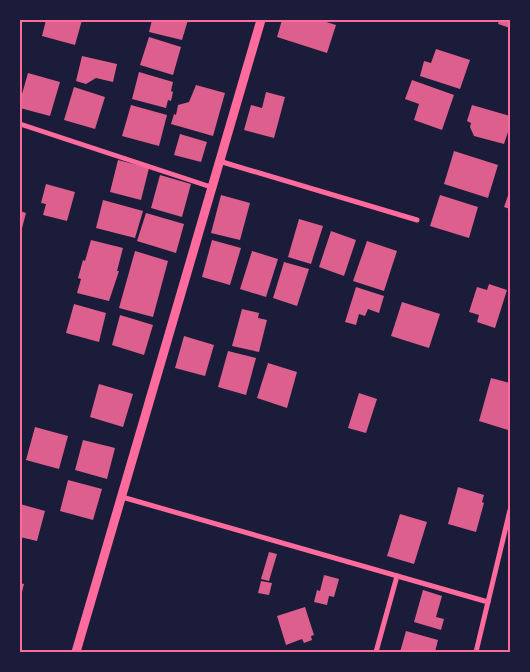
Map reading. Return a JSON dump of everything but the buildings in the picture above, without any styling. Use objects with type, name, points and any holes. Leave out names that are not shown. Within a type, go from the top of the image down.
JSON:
[{"type":"street","points":[[76,652],[261,20]]},
{"type":"street","points":[[20,124],[211,187]]},
{"type":"street","points":[[219,161],[417,220]]},
{"type":"street","points":[[122,497],[488,602]]},
{"type":"street","points":[[476,652],[510,510]]},
{"type":"street","points":[[376,652],[397,576]]}]
